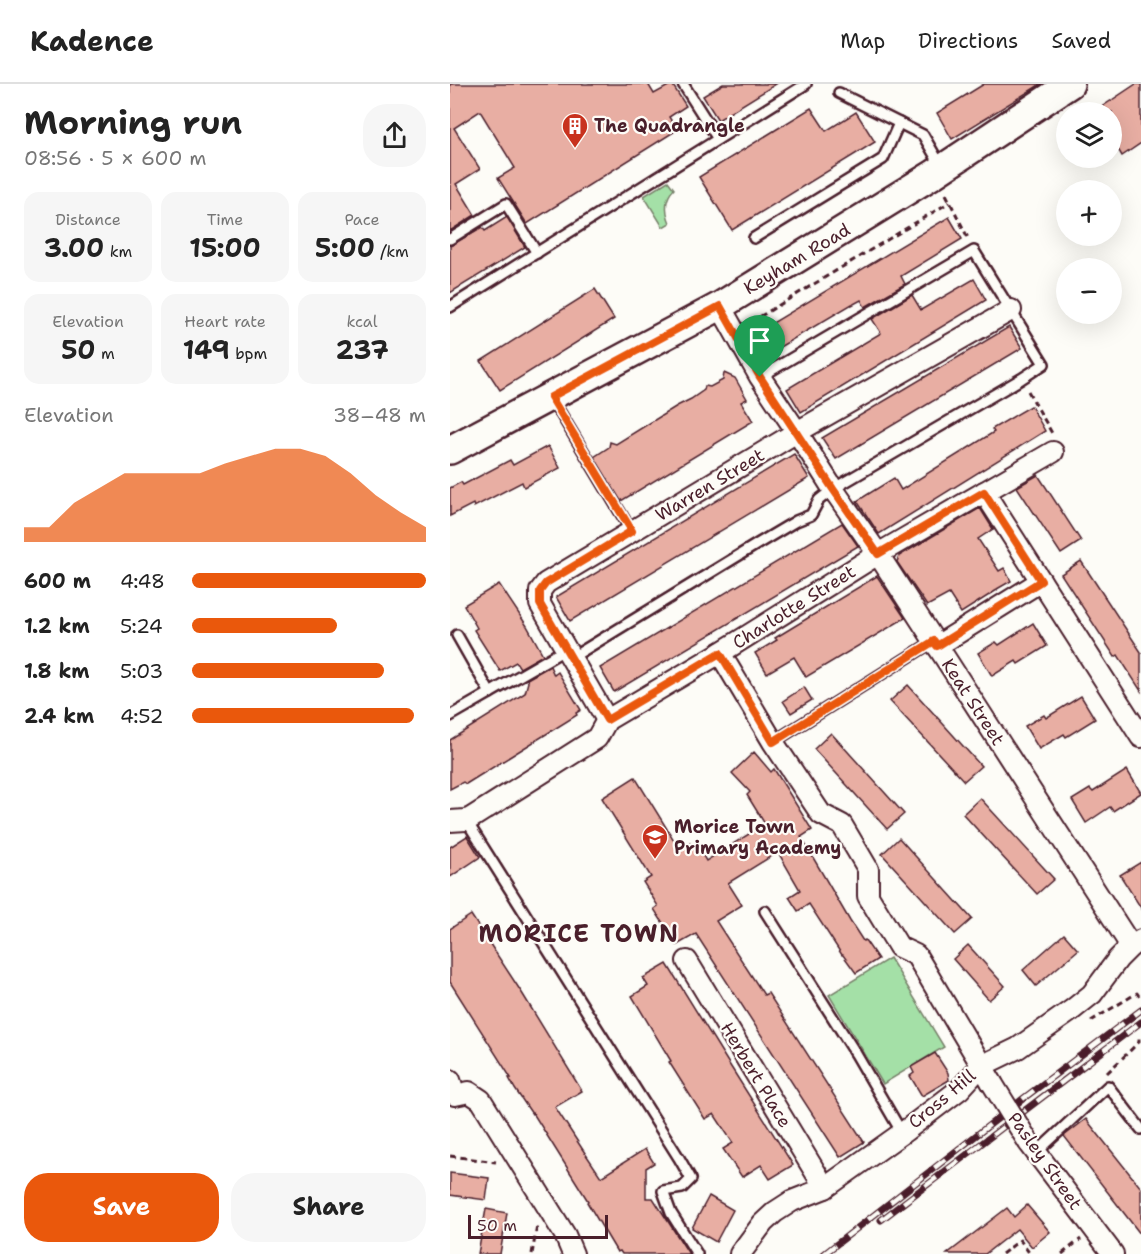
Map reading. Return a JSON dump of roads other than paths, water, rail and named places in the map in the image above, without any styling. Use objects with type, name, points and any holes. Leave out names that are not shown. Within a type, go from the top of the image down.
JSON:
[{"type":"main road","name":"Keyham Road","points":[[450,450],[720,306],[850,227],[1070,84]]},
{"type":"street","name":"Keat Street","points":[[720,306],[760,377],[833,489],[1136,943]]},
{"type":"street","name":"Warren Street","points":[[607,720],[540,604],[540,591],[546,583],[797,432],[1011,310]]},
{"type":"street","name":"Charlotte Street","points":[[458,821],[597,738],[607,720],[720,653],[878,554],[984,492],[1054,444]]},
{"type":"street","points":[[984,492],[1141,737]]},
{"type":"street","points":[[936,644],[1041,581]]},
{"type":"street","name":"Pasley Street","points":[[720,653],[773,742],[821,814],[842,825],[867,869],[868,896],[899,947],[916,955],[1033,1148],[1113,1254]]},
{"type":"street","name":"Cross Hill","points":[[740,1254],[775,1212],[792,1201],[825,1188],[960,1089],[987,1074],[1018,1048],[1070,1012],[1092,994],[1118,959],[1136,943]]},
{"type":"street","name":"Herbert Place","points":[[687,961],[825,1188]]},
{"type":"street","points":[[452,1091],[469,1092],[481,1100],[565,1235],[573,1254]]},
{"type":"lane","points":[[683,84],[718,140]]},
{"type":"lane","points":[[450,307],[806,84]]},
{"type":"lane","points":[[838,93],[923,135],[943,168]]},
{"type":"lane","points":[[754,238],[883,159],[899,123]]},
{"type":"lane","points":[[450,239],[507,204],[537,253]]},
{"type":"lane","points":[[450,716],[568,654],[694,583],[796,521],[812,516],[819,500],[833,489],[1044,364],[974,251],[760,377]]},
{"type":"lane","points":[[551,397],[632,531]]},
{"type":"lane","points":[[457,635],[490,693]]},
{"type":"lane","points":[[773,742],[936,644]]},
{"type":"lane","points":[[458,821],[691,1179],[682,1188],[663,1191],[671,1213],[697,1254]]},
{"type":"lane","points":[[765,911],[856,1054],[902,1133]]},
{"type":"lane","points":[[1033,1148],[1108,1086],[1141,1130]]},
{"type":"railway","points":[[824,1254],[1141,1010]]},
{"type":"railway","points":[[881,1220],[1141,1022]]},
{"type":"place","name":"The Quadrangle","points":[[575,149]]},
{"type":"place","name":"Morice Town Primary Academy","points":[[655,860]]},
{"type":"district","name":"MORICE TOWN","points":[[579,934]]}]
